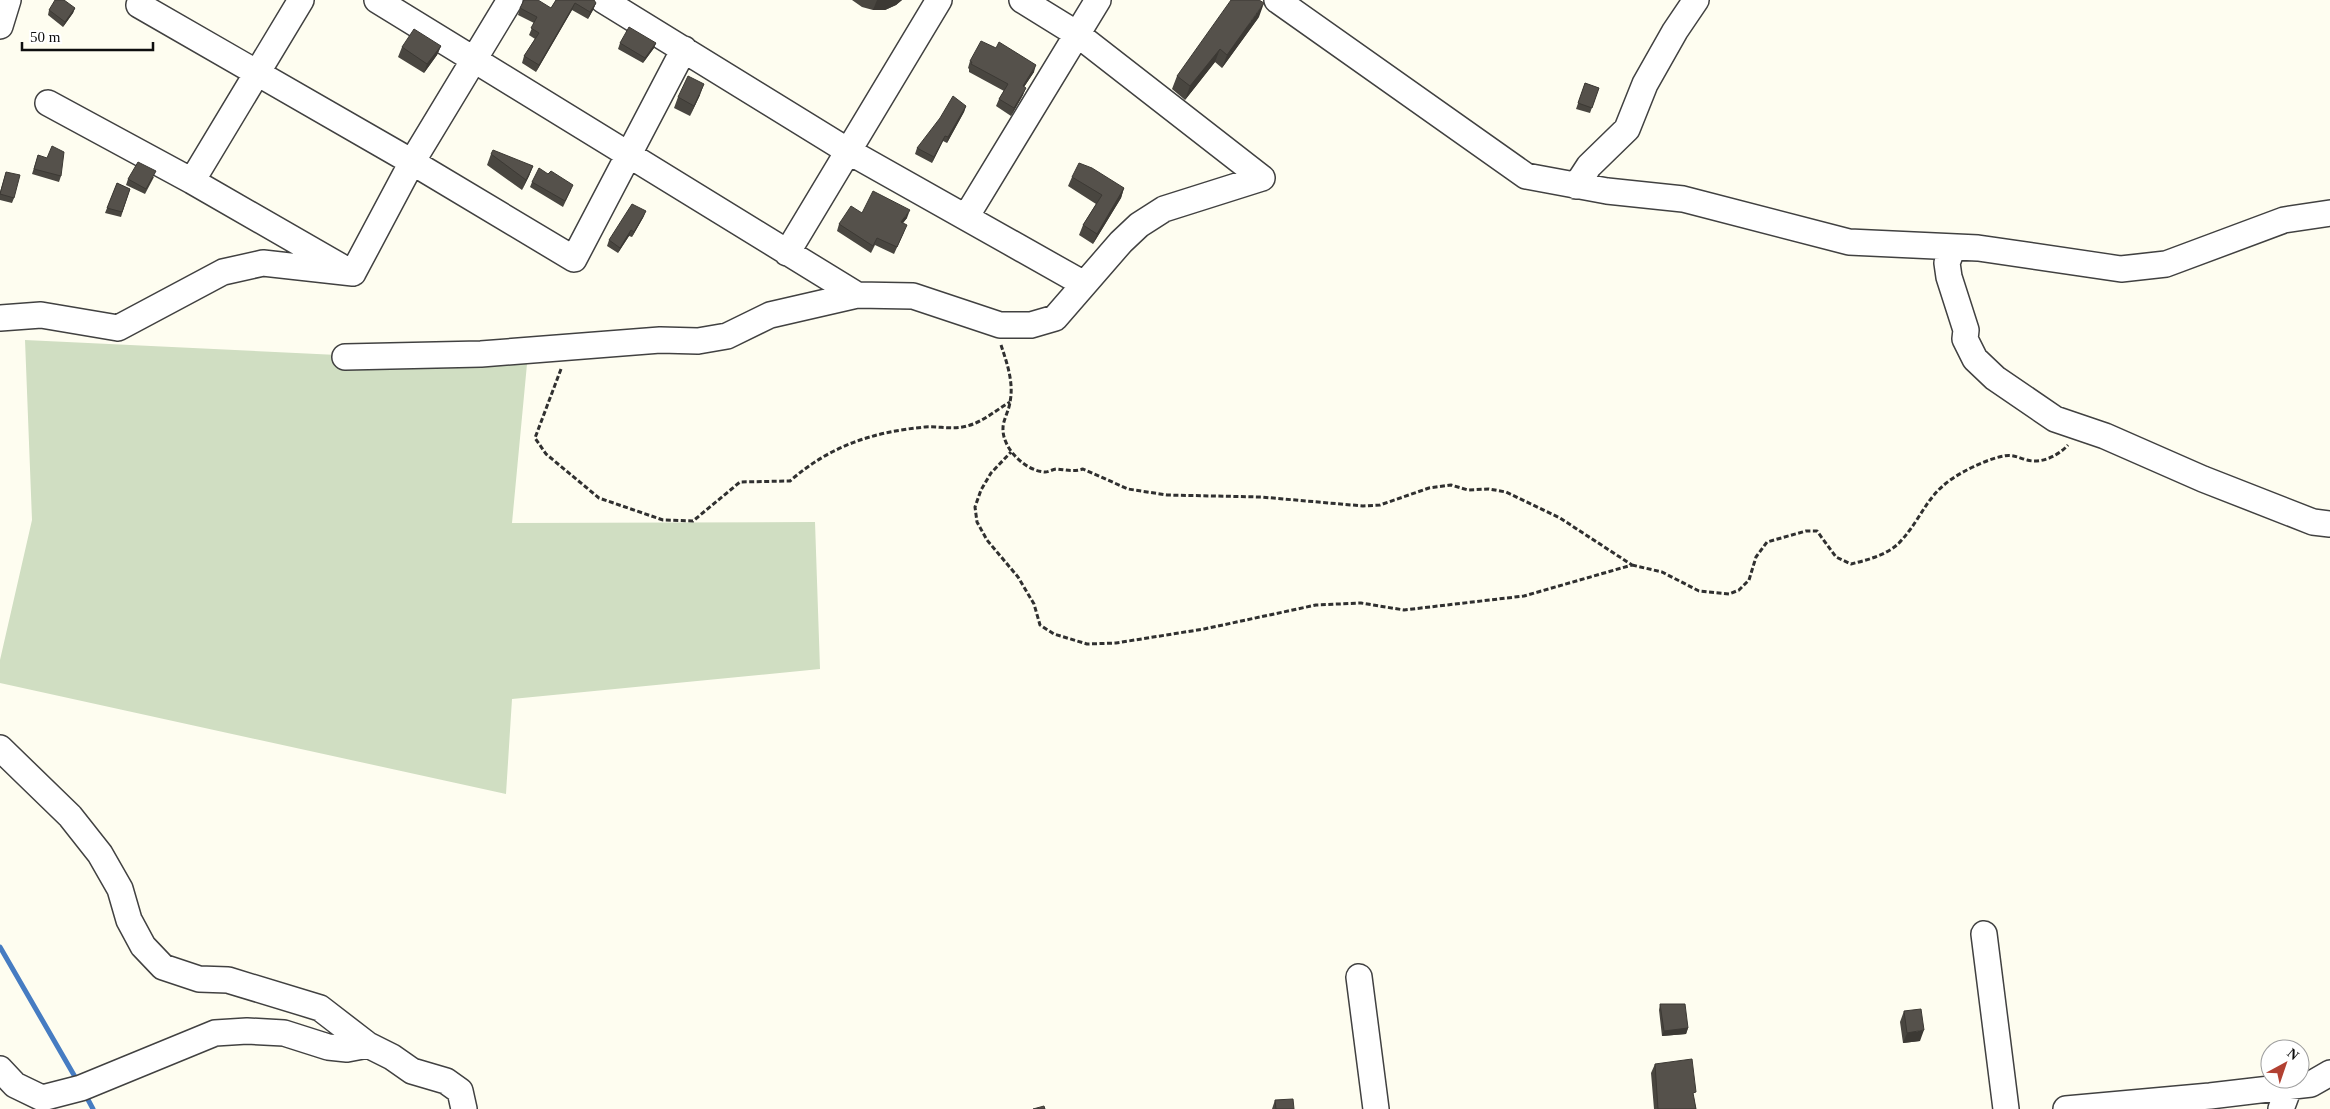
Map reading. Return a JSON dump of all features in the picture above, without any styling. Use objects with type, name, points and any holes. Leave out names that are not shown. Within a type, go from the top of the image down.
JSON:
[{"type":"street","points":[[0,26],[8,0]]},
{"type":"street","points":[[192,181],[301,0]]},
{"type":"street","points":[[376,0],[857,295]]},
{"type":"street","points":[[353,273],[412,162],[510,0]]},
{"type":"street","points":[[603,0],[848,151],[1084,284]]},
{"type":"street","points":[[787,253],[939,0]]},
{"type":"street","points":[[345,357],[480,354],[660,340],[698,341],[727,336],[770,315],[857,295],[913,296],[1000,324],[1031,325],[1055,318],[1138,225],[1164,209],[1262,178],[1077,34],[1022,0]]},
{"type":"street","points":[[966,217],[1098,0]]},
{"type":"street","points":[[1277,0],[1526,176],[1576,186],[1684,199],[1849,242],[1978,248],[2121,269],[2166,264],[2284,220],[2330,213]]},
{"type":"street","points":[[1576,186],[1589,166],[1627,130],[1645,84],[1675,31],[1696,0]]},
{"type":"street","points":[[139,5],[412,162],[574,259],[684,49]]},
{"type":"street","points":[[48,103],[192,181],[353,273]]},
{"type":"street","points":[[1953,247],[1947,263],[1949,277],[1966,330],[1965,339],[1975,359],[1995,378],[2049,414],[2076,427],[2105,436],[2203,479],[2304,518],[2330,524]]},
{"type":"street","points":[[0,318],[41,315],[118,328],[223,272],[262,263],[353,273]]},
{"type":"street","points":[[0,748],[70,816],[100,854],[120,889],[129,920],[144,946],[163,967],[199,979],[228,980],[320,1008],[368,1045],[392,1057],[412,1071],[446,1081],[460,1091],[464,1109]]},
{"type":"street","points":[[1984,934],[2006,1109]]},
{"type":"street","points":[[1359,977],[1376,1109]]},
{"type":"street","points":[[0,1069],[15,1086],[42,1098],[81,1088],[216,1033],[247,1030],[284,1033],[328,1047],[347,1049],[368,1045]]},
{"type":"street","points":[[2310,1084],[2330,1073]]},
{"type":"street","points":[[2066,1109],[2210,1096],[2261,1089]]},
{"type":"street","points":[[2281,1109],[2288,1089]]},
{"type":"path","points":[[1010,324],[1000,342],[1009,370],[1010,402],[1002,427],[1008,449],[1027,466],[1045,472],[1055,469],[1071,472],[1083,469],[1128,489],[1167,495],[1253,497],[1363,506],[1380,505],[1429,488],[1451,485],[1468,490],[1489,489],[1506,492],[1560,518],[1632,565],[1662,572],[1699,592],[1729,594],[1739,590],[1749,580],[1756,557],[1767,542],[1806,531],[1817,531],[1836,557],[1851,564],[1880,555],[1898,543],[1929,499],[1944,484],[1967,470],[2005,455],[2039,461],[2058,454],[2067,446],[2076,427]]},
{"type":"path","points":[[572,346],[560,371],[535,438],[546,454],[599,498],[663,520],[693,521],[740,482],[790,481],[806,467],[837,448],[869,436],[927,427],[966,426],[981,421],[1010,402]]},
{"type":"path","points":[[1011,452],[992,473],[981,490],[976,507],[977,522],[987,540],[1018,577],[1034,604],[1040,625],[1054,634],[1087,644],[1116,643],[1204,629],[1316,605],[1361,603],[1404,610],[1524,596],[1632,565]]},
{"type":"green space","points":[[25,340],[527,364],[512,523],[815,522],[820,669],[512,699],[506,794],[0,683],[0,660],[32,520]]},
{"type":"building","points":[[55,0],[64,0],[75,8],[65,22],[49,10]]},
{"type":"building","points":[[524,0],[538,0],[551,8],[556,0],[594,0],[596,3],[590,12],[575,3],[539,65],[524,56],[539,33],[531,28],[537,17],[520,8]]},
{"type":"building","points":[[1231,0],[1259,0],[1264,3],[1227,55],[1220,49],[1190,86],[1177,76]]},
{"type":"building","points":[[629,27],[656,43],[645,58],[620,43]]},
{"type":"building","points":[[414,29],[441,46],[427,64],[402,47]]},
{"type":"building","points":[[981,41],[996,48],[999,42],[1036,65],[1023,86],[1026,88],[1014,108],[999,99],[1008,84],[971,64],[972,62],[970,61]]},
{"type":"building","points":[[688,76],[704,84],[694,106],[678,97]]},
{"type":"building","points":[[1585,83],[1599,88],[1592,108],[1578,103]]},
{"type":"building","points":[[953,96],[966,106],[948,137],[945,136],[934,157],[917,148],[940,118]]},
{"type":"building","points":[[52,146],[64,152],[61,176],[34,169],[38,155],[47,158]]},
{"type":"building","points":[[493,150],[533,166],[526,180],[491,154]]},
{"type":"building","points":[[138,162],[156,171],[146,189],[128,179]]},
{"type":"building","points":[[1079,163],[1092,168],[1124,188],[1097,234],[1083,225],[1102,195],[1072,177]]},
{"type":"building","points":[[539,168],[548,174],[551,171],[573,185],[565,201],[532,182]]},
{"type":"building","points":[[6,172],[20,175],[14,198],[0,194]]},
{"type":"building","points":[[117,183],[130,189],[122,212],[107,208]]},
{"type":"building","points":[[873,191],[910,210],[901,222],[907,225],[897,247],[877,238],[873,246],[839,224],[851,206],[862,213]]},
{"type":"building","points":[[632,204],[646,211],[634,232],[631,230],[620,248],[609,240]]},
{"type":"building","points":[[1660,1004],[1685,1004],[1688,1028],[1664,1031]]},
{"type":"building","points":[[1921,1009],[1924,1030],[1907,1033],[1904,1011]]},
{"type":"building","points":[[1692,1059],[1696,1092],[1693,1093],[1696,1109],[1658,1109],[1655,1064]]},
{"type":"building","points":[[1293,1099],[1294,1109],[1276,1109],[1275,1100]]},
{"type":"building","points":[[1044,1106],[1045,1109],[1033,1109]]},
{"type":"waterway","points":[[0,947],[78,1082]]},
{"type":"waterway","points":[[85,1094],[93,1109]]}]
